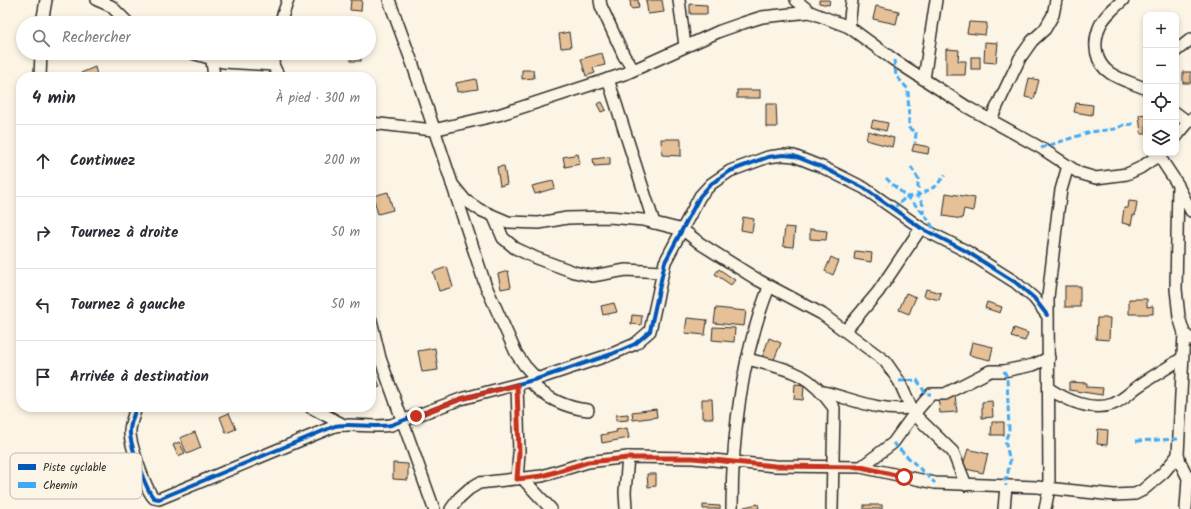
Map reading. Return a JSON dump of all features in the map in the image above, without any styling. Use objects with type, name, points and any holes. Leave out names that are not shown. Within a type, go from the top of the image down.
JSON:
[{"type":"street","points":[[43,16],[46,0]]},
{"type":"street","points":[[97,0],[111,6],[121,16]]},
{"type":"street","points":[[282,16],[288,0]]},
{"type":"street","points":[[389,0],[413,65],[469,238],[494,305],[516,352],[533,380],[536,389],[558,402],[578,409],[588,410]]},
{"type":"street","points":[[600,0],[601,6],[617,41],[633,69]]},
{"type":"street","points":[[679,0],[685,46]]},
{"type":"street","points":[[796,0],[810,12],[849,27],[967,107],[991,119],[1079,173],[1096,178],[1111,177],[1134,171],[1158,156]]},
{"type":"street","points":[[849,27],[852,0]]},
{"type":"street","points":[[924,79],[936,0]]},
{"type":"street","points":[[991,119],[1020,58],[1032,41],[1045,29],[1053,15],[1056,0]]},
{"type":"street","points":[[1123,0],[1107,16],[1099,28],[1096,54],[1102,66],[1110,73],[1143,84]]},
{"type":"street","points":[[376,124],[433,130],[498,115],[627,73],[720,31],[762,17],[810,12]]},
{"type":"street","points":[[1179,49],[1191,39]]},
{"type":"street","points":[[41,60],[41,72]]},
{"type":"street","points":[[212,60],[214,72]]},
{"type":"street","points":[[224,60],[237,64],[251,63],[272,65]]},
{"type":"street","points":[[273,60],[272,65],[276,72]]},
{"type":"street","points":[[608,79],[654,223]]},
{"type":"street","points":[[1179,116],[1189,121],[1179,133]]},
{"type":"street","points":[[142,473],[148,491],[154,498],[165,497],[260,456],[295,444],[334,426],[344,425],[381,427],[403,422],[461,399],[533,380],[612,354],[635,344],[650,331],[662,272],[672,248],[700,196],[711,184],[730,171],[768,157],[783,155],[794,156],[822,167],[854,183],[921,228],[966,252],[1024,289],[1047,315]]},
{"type":"street","points":[[1161,156],[1191,211]]},
{"type":"street","points":[[1045,509],[1049,489],[1049,358],[1047,315],[1054,233],[1061,190],[1068,166]]},
{"type":"street","points":[[452,184],[465,200],[480,210],[508,222],[539,223],[567,218],[609,217],[643,220],[682,230],[701,244],[769,287],[822,314],[846,330],[885,361],[898,381],[912,411],[953,452],[966,485]]},
{"type":"street","points":[[1178,185],[1176,289],[1179,317],[1187,337],[1182,358],[1178,455],[1180,462],[1190,478],[1186,509]]},
{"type":"street","points":[[494,217],[503,238],[515,248],[536,258],[574,272],[592,276],[626,270],[662,272]]},
{"type":"street","points":[[846,330],[878,292],[921,228]]},
{"type":"street","points":[[732,509],[733,462],[738,402],[755,324],[769,287]]},
{"type":"street","points":[[376,341],[380,358],[434,509]]},
{"type":"street","points":[[861,467],[893,443],[912,411],[931,394],[945,394],[990,371],[1004,371],[1033,365],[1049,358]]},
{"type":"street","points":[[1049,389],[1066,399],[1088,406],[1101,407],[1113,404],[1156,373],[1182,358]]},
{"type":"street","points":[[747,359],[781,367],[804,377],[820,391],[834,408],[836,416],[832,467],[832,509]]},
{"type":"street","points":[[517,385],[520,479],[551,509]]},
{"type":"street","points":[[820,391],[870,405],[912,411]]},
{"type":"street","points":[[134,412],[130,427],[131,441],[135,453]]},
{"type":"street","points":[[319,412],[344,425]]},
{"type":"street","points":[[451,509],[469,488],[479,484],[520,479],[558,472],[588,462],[628,458],[693,458],[775,466],[861,467],[935,483],[1006,486],[1114,495],[1135,494],[1154,482],[1178,455]]},
{"type":"street","points":[[626,509],[625,492],[628,458]]},
{"type":"street","points":[[1004,509],[1006,486]]},
{"type":"building","points":[[351,0],[362,0],[361,11],[350,10]]},
{"type":"building","points":[[630,0],[638,0],[639,8],[631,9]]},
{"type":"building","points":[[646,0],[662,0],[664,12],[648,14]]},
{"type":"building","points":[[819,0],[830,0],[829,5],[819,3]]},
{"type":"building","points":[[690,4],[707,5],[707,14],[690,14]]},
{"type":"building","points":[[876,6],[899,11],[896,24],[873,19]]},
{"type":"building","points":[[969,22],[987,23],[985,35],[967,33]]},
{"type":"building","points":[[569,32],[571,47],[561,48],[559,34]]},
{"type":"building","points":[[985,42],[998,43],[996,63],[984,62]]},
{"type":"building","points":[[946,49],[959,50],[958,61],[966,61],[965,75],[946,75]]},
{"type":"building","points":[[602,53],[605,65],[593,68],[595,73],[586,76],[581,59]]},
{"type":"building","points":[[971,57],[980,57],[980,69],[971,69]]},
{"type":"building","points":[[95,67],[96,72],[83,72]]},
{"type":"building","points":[[522,70],[533,70],[534,78],[522,79]]},
{"type":"building","points":[[1183,72],[1191,72],[1191,83],[1183,83]]},
{"type":"building","points":[[1029,78],[1039,80],[1034,99],[1025,97]]},
{"type":"building","points":[[476,79],[478,89],[457,92],[456,83]]},
{"type":"building","points":[[737,90],[760,90],[760,98],[737,98]]},
{"type":"building","points":[[602,102],[606,110],[601,112],[597,104]]},
{"type":"building","points":[[1076,103],[1093,105],[1092,115],[1074,112]]},
{"type":"building","points":[[766,104],[776,104],[777,127],[766,127]]},
{"type":"building","points":[[1143,114],[1143,134],[1141,134],[1139,115]]},
{"type":"building","points":[[873,120],[888,123],[886,131],[871,127]]},
{"type":"building","points":[[868,131],[894,138],[892,147],[866,140]]},
{"type":"building","points":[[661,139],[681,139],[681,156],[662,155]]},
{"type":"building","points":[[914,144],[929,147],[928,154],[912,151]]},
{"type":"building","points":[[578,154],[580,164],[565,167],[563,157]]},
{"type":"building","points":[[610,157],[610,165],[594,166],[593,159]]},
{"type":"building","points":[[504,166],[507,184],[500,186],[497,167]]},
{"type":"building","points":[[553,181],[555,188],[535,194],[532,186]]},
{"type":"building","points":[[388,192],[393,210],[378,214],[376,207],[376,195]]},
{"type":"building","points":[[946,193],[975,198],[973,211],[964,209],[962,219],[943,216]]},
{"type":"building","points":[[1129,201],[1137,202],[1135,216],[1133,215],[1131,225],[1122,223],[1124,208],[1128,208]]},
{"type":"building","points":[[743,217],[754,219],[752,232],[741,230]]},
{"type":"building","points":[[785,227],[795,228],[793,247],[783,246]]},
{"type":"building","points":[[810,229],[827,231],[826,240],[810,239]]},
{"type":"building","points":[[855,251],[872,253],[871,262],[854,259]]},
{"type":"building","points":[[831,257],[839,261],[833,275],[825,271]]},
{"type":"building","points":[[447,267],[453,287],[439,291],[433,272]]},
{"type":"building","points":[[719,269],[735,280],[731,285],[715,274]]},
{"type":"building","points":[[508,271],[511,287],[501,289],[498,274]]},
{"type":"building","points":[[1065,286],[1080,286],[1080,307],[1065,307]]},
{"type":"building","points":[[926,289],[941,293],[939,300],[924,296]]},
{"type":"building","points":[[906,293],[916,297],[909,314],[899,310]]},
{"type":"building","points":[[1129,299],[1147,299],[1147,307],[1153,306],[1153,314],[1129,314]]},
{"type":"building","points":[[987,302],[1002,307],[1000,313],[985,308]]},
{"type":"building","points":[[614,303],[617,312],[603,315],[601,306]]},
{"type":"building","points":[[716,308],[746,311],[744,326],[714,323]]},
{"type":"building","points":[[632,315],[642,316],[641,325],[631,324]]},
{"type":"building","points":[[687,318],[707,320],[705,335],[685,333]]},
{"type":"building","points":[[1097,318],[1110,318],[1109,340],[1096,339]]},
{"type":"building","points":[[713,327],[735,328],[734,342],[712,340]]},
{"type":"building","points":[[1014,328],[1028,333],[1025,341],[1011,337]]},
{"type":"building","points":[[769,338],[781,343],[773,362],[762,358]]},
{"type":"building","points":[[972,342],[993,347],[990,360],[969,355]]},
{"type":"building","points":[[435,348],[438,370],[422,372],[418,351]]},
{"type":"building","points":[[376,377],[380,387],[376,388]]},
{"type":"building","points":[[1069,382],[1087,383],[1087,387],[1103,388],[1102,395],[1069,390]]},
{"type":"building","points":[[795,384],[804,385],[803,400],[794,399]]},
{"type":"building","points":[[955,395],[957,412],[940,413],[938,397]]},
{"type":"building","points":[[702,399],[712,399],[713,418],[702,418]]},
{"type":"building","points":[[992,401],[993,417],[982,418],[982,402]]},
{"type":"building","points":[[656,409],[657,417],[633,420],[632,412]]},
{"type":"building","points":[[229,413],[236,429],[226,433],[220,417]]},
{"type":"building","points":[[628,414],[628,420],[616,421],[616,415]]},
{"type":"building","points":[[992,422],[1004,422],[1004,435],[991,435]]},
{"type":"building","points":[[627,428],[629,438],[602,443],[601,435],[617,432],[616,430]]},
{"type":"building","points":[[1098,429],[1108,430],[1107,445],[1097,444]]},
{"type":"building","points":[[195,432],[201,448],[187,454],[180,438]]},
{"type":"building","points":[[179,442],[185,453],[178,456],[173,445]]},
{"type":"building","points":[[968,449],[988,454],[983,473],[962,468]]},
{"type":"building","points":[[393,463],[408,464],[408,480],[393,479]]},
{"type":"building","points":[[647,474],[656,474],[656,486],[648,487]]},
{"type":"building","points":[[758,504],[759,509],[745,509],[744,507]]},
{"type":"building","points":[[703,505],[720,506],[720,509],[703,509]]},
{"type":"building","points":[[864,505],[882,505],[882,509],[864,509]]},
{"type":"marked path","points":[[894,60],[896,76],[908,89],[909,128],[916,133],[915,143]]},
{"type":"marked path","points":[[1041,148],[1090,132],[1115,129],[1124,125],[1133,124]]},
{"type":"marked path","points":[[911,167],[918,178],[918,195],[923,205],[923,214]]},
{"type":"marked path","points":[[893,209],[906,197],[917,196],[936,186],[945,175]]},
{"type":"marked path","points":[[886,178],[922,212],[933,228],[936,236]]},
{"type":"marked path","points":[[1004,371],[1007,377],[1009,431],[1005,441],[1010,461],[1007,477],[1005,478],[1006,486]]},
{"type":"marked path","points":[[899,381],[917,380],[926,394],[931,394]]},
{"type":"marked path","points":[[1136,441],[1178,439]]},
{"type":"marked path","points":[[893,443],[935,483]]},
{"type":"cycle path","points":[[142,475],[151,494],[154,498],[159,499],[335,426],[391,425],[461,399],[537,379],[612,354],[635,344],[650,331],[665,262],[700,196],[711,184],[730,171],[768,157],[783,155],[794,156],[822,167],[864,188],[921,228],[966,251],[1015,282],[1034,298],[1047,315]]},
{"type":"cycle path","points":[[134,412],[130,427],[130,434],[135,453]]},
{"type":"route","points":[[416,416],[461,399],[501,387],[517,385],[516,404],[519,453],[517,479],[542,476],[588,462],[616,458],[693,458],[775,466],[861,467],[904,477]]}]
